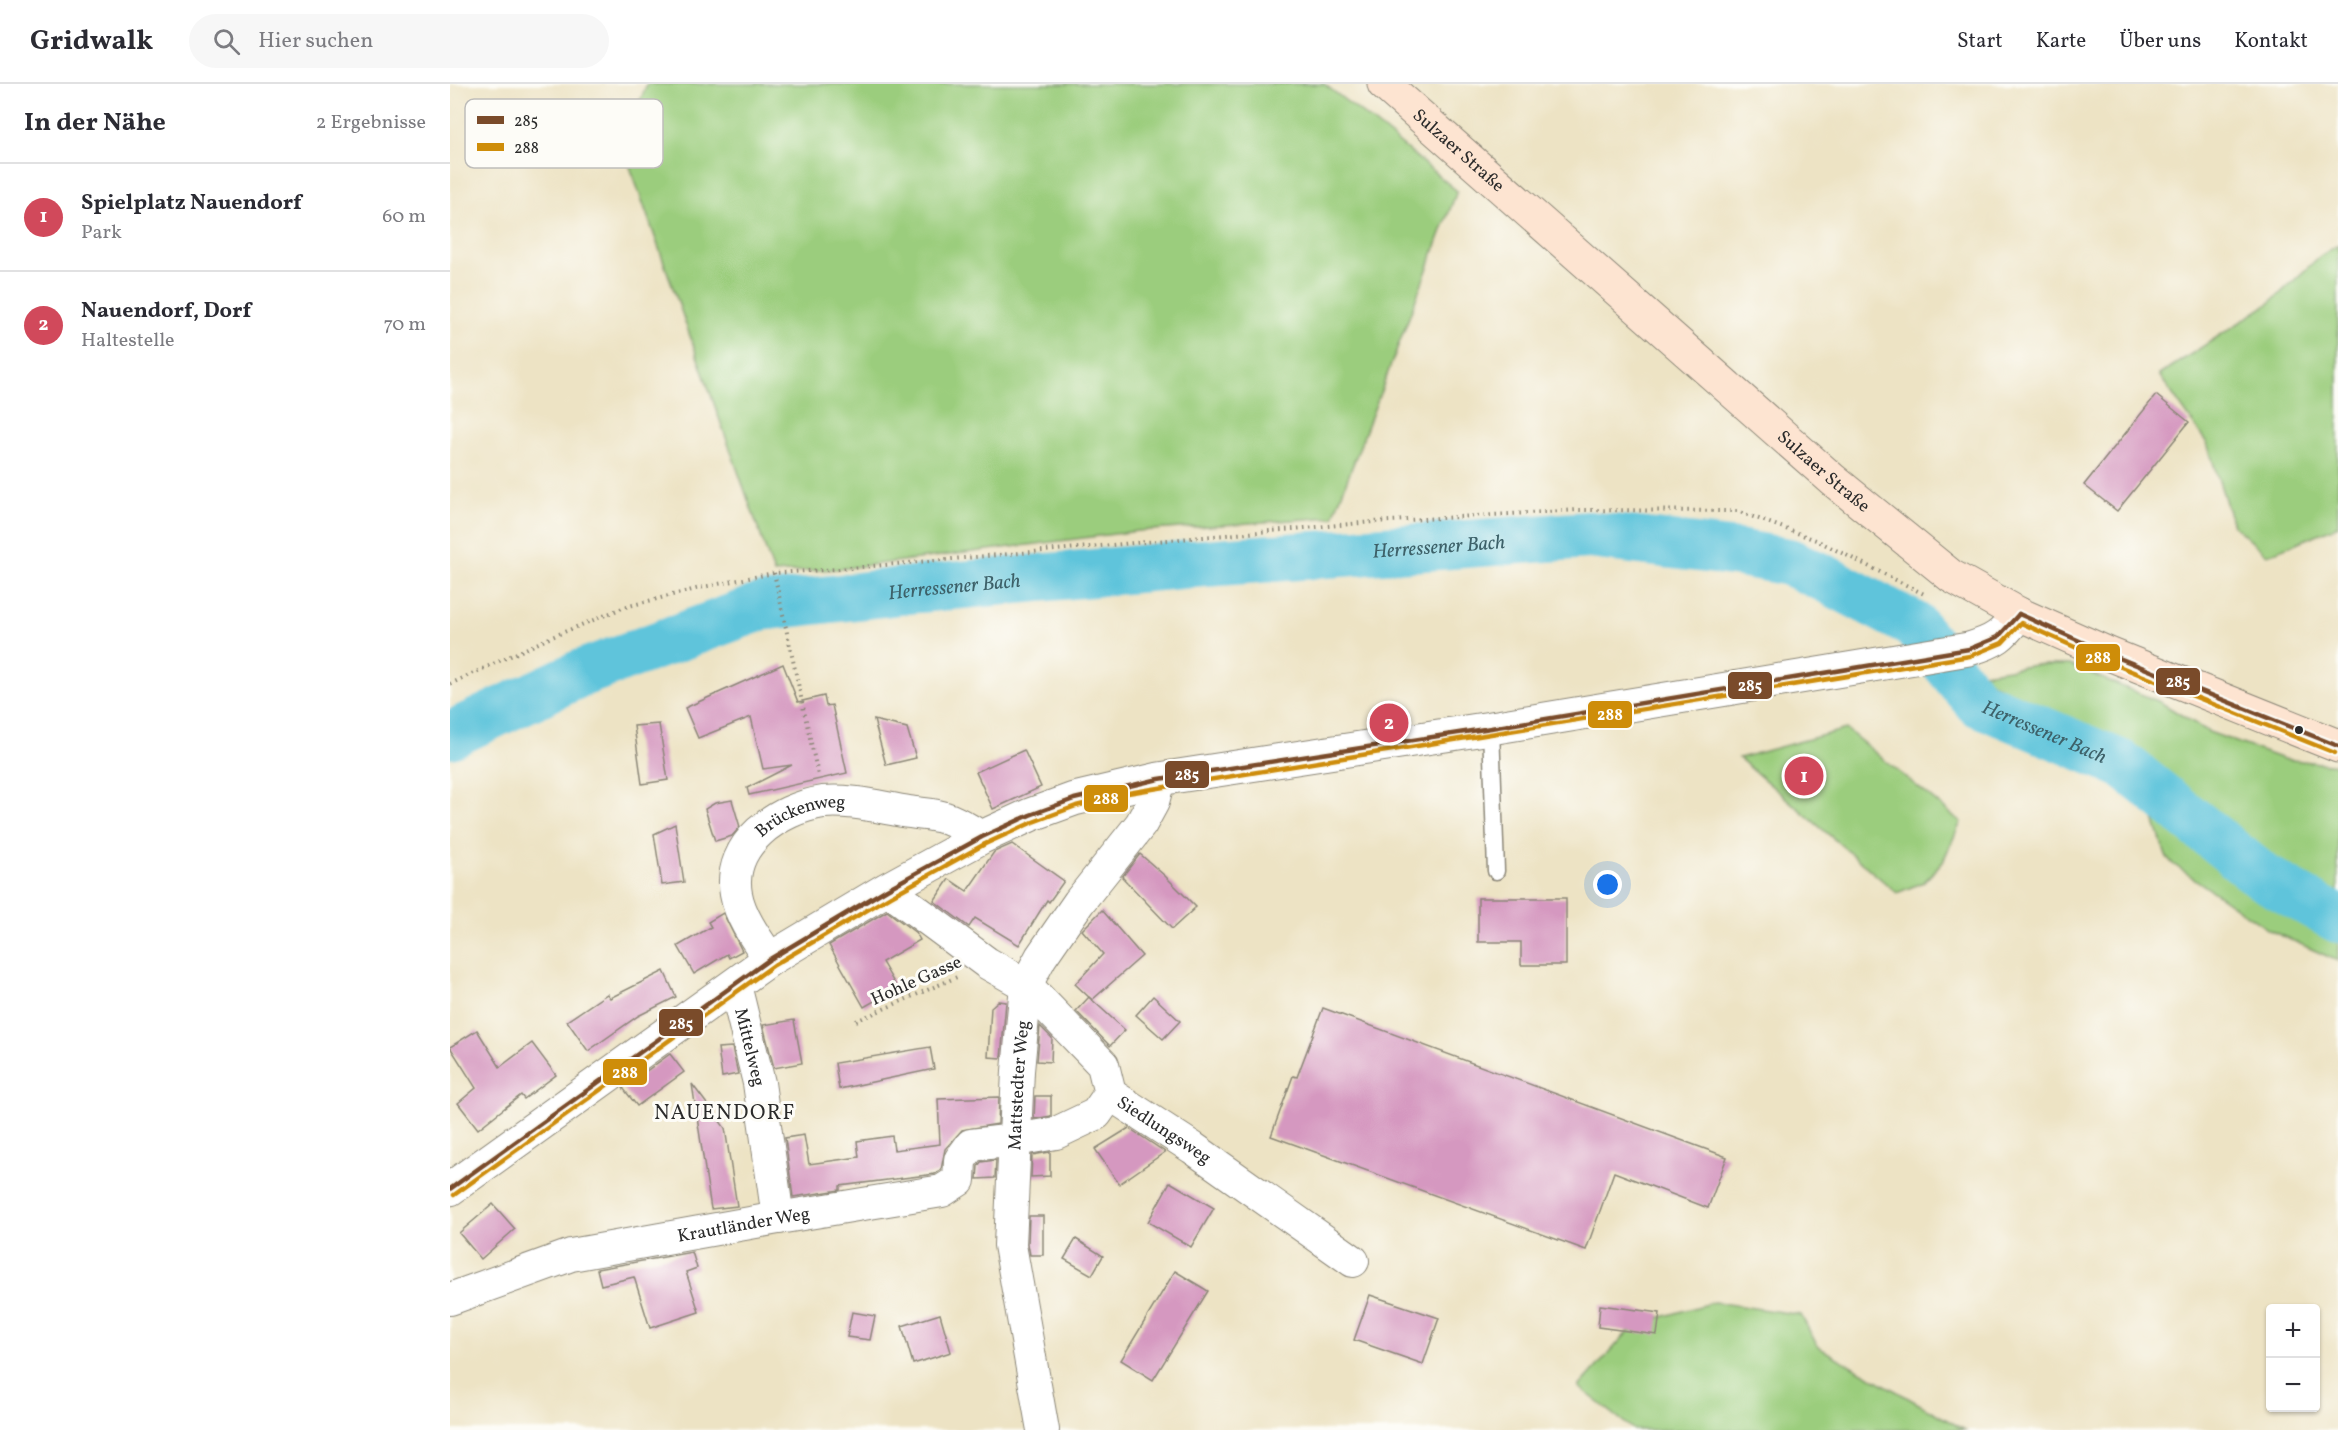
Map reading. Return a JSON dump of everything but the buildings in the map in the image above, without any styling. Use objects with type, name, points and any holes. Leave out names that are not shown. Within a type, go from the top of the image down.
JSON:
[{"type":"main road","name":"Sulzaer Straße","points":[[1384,84],[1833,480],[1951,576],[2019,614],[2109,654],[2338,746]]},
{"type":"street","points":[[450,1190],[770,959],[887,889],[982,837],[1030,815],[1074,799],[1159,779],[1491,728],[1969,649],[2003,635],[2019,614]]},
{"type":"street","name":"Mattstedter Weg","points":[[1043,1430],[1010,1245],[1018,1071],[1026,984],[1041,957],[1079,902],[1141,824],[1153,802],[1159,779]]},
{"type":"street","name":"Brückenweg","points":[[770,959],[754,935],[736,896],[735,875],[747,844],[768,823],[795,810],[824,802],[853,804],[945,818],[982,837]]},
{"type":"street","name":"Siedlungsweg","points":[[887,889],[987,963],[1026,984],[1103,1065],[1110,1094],[1193,1148],[1353,1261]]},
{"type":"street","name":"Mittelweg","points":[[735,985],[759,1083],[778,1218]]},
{"type":"street","name":"Krautländer Weg","points":[[450,1299],[571,1255],[942,1191],[958,1180],[960,1160],[971,1145],[1056,1133],[1096,1114],[1110,1094]]},
{"type":"lane","points":[[1491,728],[1496,872]]},
{"type":"path","points":[[450,684],[547,639],[625,607],[708,586],[774,573],[1384,521],[1579,510],[1737,512],[1816,540],[1934,599]]},
{"type":"path","points":[[774,573],[784,610],[824,802]]},
{"type":"path","name":"Hohle Gasse","points":[[856,1021],[987,963]]},
{"type":"green space","points":[[647,84],[1324,84],[1457,191],[1333,517],[1138,531],[839,569],[774,573],[631,168],[663,168],[663,99],[641,99]]},
{"type":"green space","points":[[2338,245],[2338,526],[2267,555],[2233,525],[2207,443],[2159,375],[2271,302],[2320,256]]},
{"type":"green space","points":[[2035,665],[2070,665],[2160,702],[2209,732],[2283,759],[2338,765],[2338,961],[2269,930],[2173,864],[2166,856],[2136,764],[1977,674]]},
{"type":"green space","points":[[1846,729],[1961,822],[1943,861],[1924,882],[1897,893],[1739,758]]},
{"type":"green space","points":[[1714,1302],[1801,1315],[1818,1347],[1965,1430],[1634,1430],[1579,1387],[1634,1325]]},
{"type":"waterway","name":"Herressener Bach","points":[[450,735],[579,674],[761,607],[919,589],[1192,564],[1589,535],[1739,553],[1789,562],[1826,579],[1914,625],[1978,703],[2122,764],[2263,877],[2338,919]]},
{"type":"transit line","name":"285","points":[[2019,614],[2109,654],[2338,746]]},
{"type":"transit line","name":"285","points":[[450,1189],[770,959],[887,889],[982,837],[1030,815],[1074,799],[1159,779],[1491,728],[1969,649],[1998,637],[2019,614]]},
{"type":"transit line","name":"288","points":[[454,1195],[774,965],[985,844],[1033,822],[1076,806],[1128,793],[1970,656],[2002,643],[2021,623],[2106,661],[2335,753]]},
{"type":"place","name":"Nauendorf, Dorf","points":[[1389,723]]},
{"type":"place","name":"Spielplatz Nauendorf","points":[[1804,776]]},
{"type":"district","name":"NAUENDORF","points":[[725,1112]]}]
